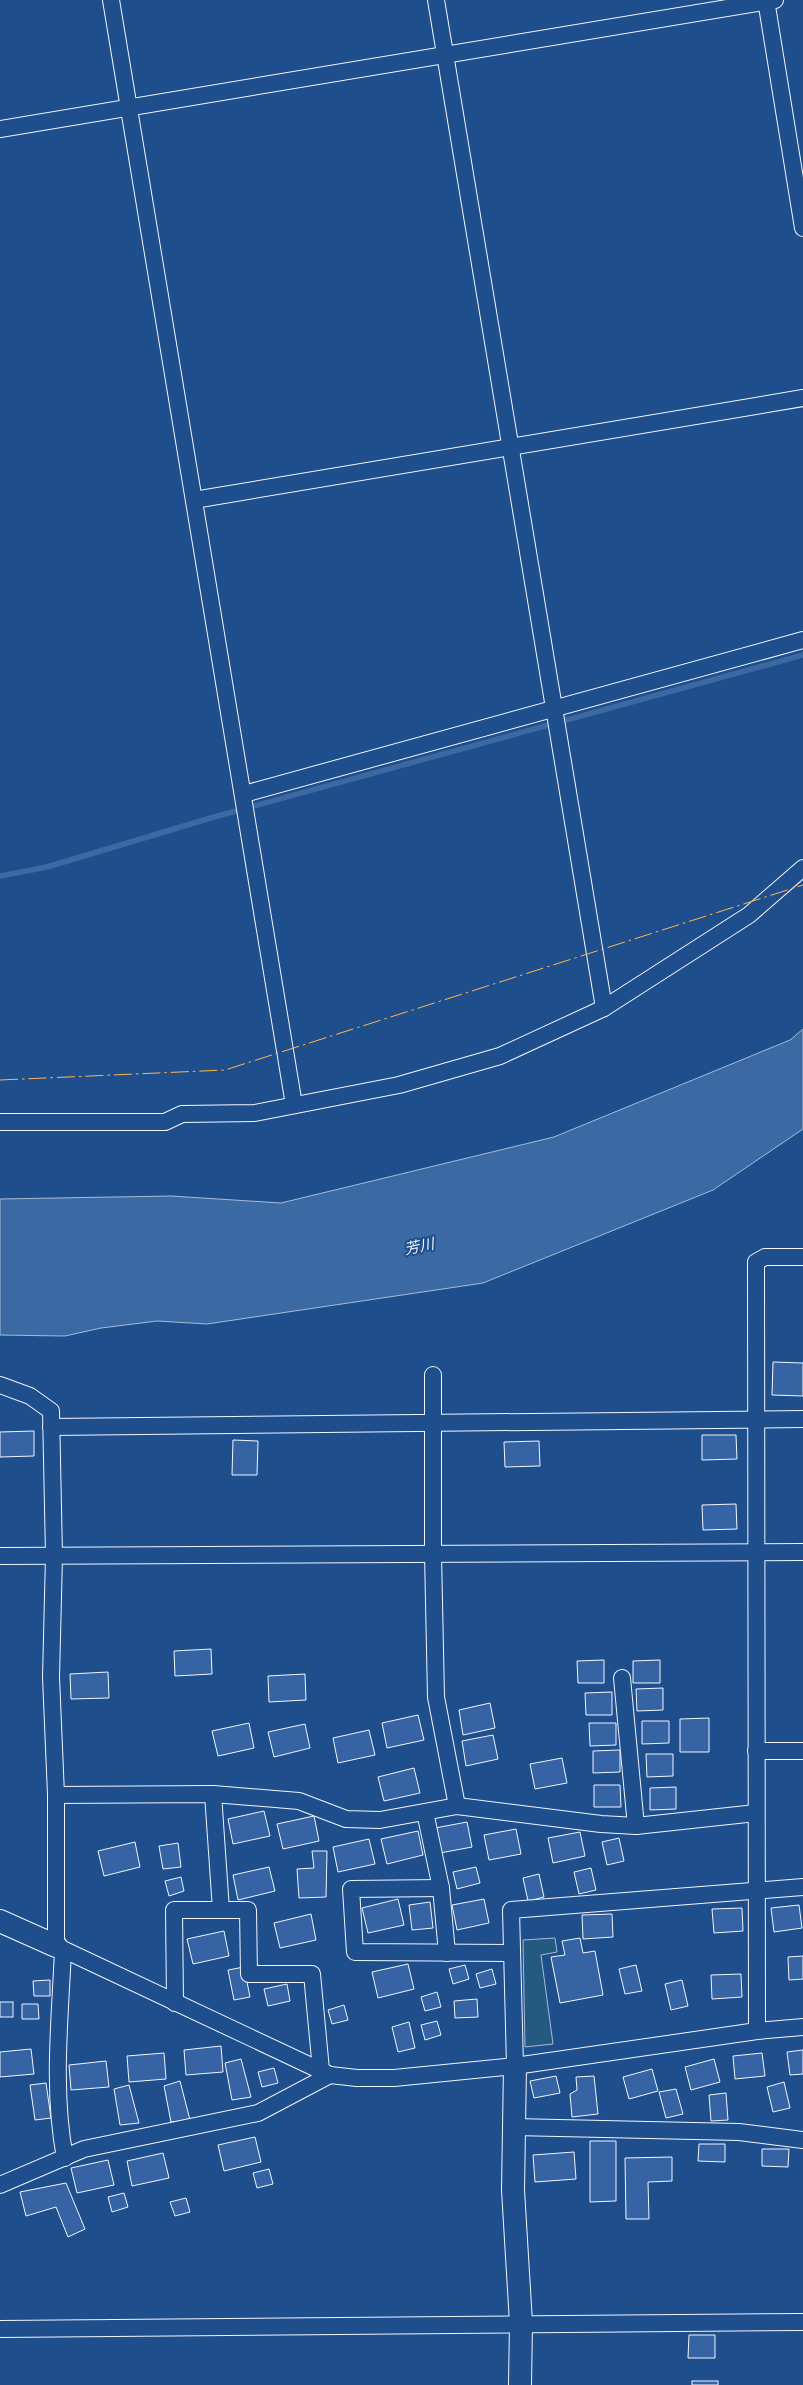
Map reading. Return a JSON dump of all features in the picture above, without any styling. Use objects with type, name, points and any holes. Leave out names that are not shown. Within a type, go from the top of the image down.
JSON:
[{"type":"street","points":[[111,0],[294,1105]]},
{"type":"street","points":[[436,0],[604,1008]]},
{"type":"street","points":[[0,129],[445,56],[769,0],[803,228]]},
{"type":"street","points":[[194,500],[803,398]]},
{"type":"street","points":[[244,796],[555,711],[803,640]]},
{"type":"street","points":[[0,1122],[165,1122],[182,1114],[256,1113],[399,1085],[500,1056],[604,1008],[749,915],[803,868]]},
{"type":"street","points":[[757,2031],[756,1262],[764,1257],[803,1257]]},
{"type":"street","points":[[434,1375],[433,1554],[436,1697],[457,1806]]},
{"type":"street","points":[[0,1385],[30,1396],[51,1411],[54,1556],[51,1677],[60,1948],[58,2116],[65,2158]]},
{"type":"street","points":[[52,1427],[803,1420]]},
{"type":"street","points":[[0,1556],[803,1552]]},
{"type":"street","points":[[622,1678],[636,1826]]},
{"type":"street","points":[[756,1751],[803,1751]]},
{"type":"street","points":[[56,1795],[213,1794],[299,1801],[346,1819],[380,1820],[457,1806],[601,1824],[636,1826],[756,1813]]},
{"type":"street","points":[[213,1794],[221,1910]]},
{"type":"street","points":[[425,1812],[441,1888],[447,1953]]},
{"type":"street","points":[[520,2385],[521,2323],[513,2190],[515,2066],[511,1910],[756,1889],[803,1887]]},
{"type":"street","points":[[441,1888],[351,1889],[355,1952],[512,1953]]},
{"type":"street","points":[[174,2003],[174,1910],[248,1910],[249,1974],[312,1974],[326,2072]]},
{"type":"street","points":[[0,1921],[326,2072],[357,2078],[394,2078],[515,2066],[757,2031],[803,2027]]},
{"type":"street","points":[[0,2185],[84,2149],[258,2113],[326,2072]]},
{"type":"street","points":[[513,2126],[739,2132],[803,2140]]},
{"type":"street","points":[[0,2329],[803,2322]]},
{"type":"shaded area","points":[[555,1938],[557,1952],[541,1955],[553,2044],[525,2047],[523,1940]]},
{"type":"water","name":"芳川","points":[[803,1029],[803,1129],[713,1190],[483,1283],[207,1324],[157,1321],[101,1328],[65,1336],[0,1335],[0,1199],[171,1196],[281,1203],[554,1137],[790,1040]]},
{"type":"building","points":[[773,1362],[803,1363],[803,1396],[772,1395]]},
{"type":"building","points":[[34,1431],[34,1456],[0,1457],[0,1432]]},
{"type":"building","points":[[702,1435],[736,1435],[737,1459],[702,1460]]},
{"type":"building","points":[[233,1440],[258,1441],[257,1475],[232,1475]]},
{"type":"building","points":[[539,1441],[540,1466],[505,1467],[504,1442]]},
{"type":"building","points":[[736,1504],[737,1529],[703,1530],[702,1505]]},
{"type":"building","points":[[211,1649],[212,1674],[175,1676],[174,1651]]},
{"type":"building","points":[[604,1660],[604,1683],[578,1683],[577,1661]]},
{"type":"building","points":[[660,1660],[660,1683],[633,1683],[633,1661]]},
{"type":"building","points":[[108,1672],[109,1698],[71,1699],[70,1674]]},
{"type":"building","points":[[305,1674],[306,1700],[269,1702],[268,1676]]},
{"type":"building","points":[[663,1688],[663,1710],[637,1711],[636,1689]]},
{"type":"building","points":[[612,1692],[612,1715],[586,1715],[585,1693]]},
{"type":"building","points":[[490,1703],[495,1728],[463,1735],[459,1710]]},
{"type":"building","points":[[418,1715],[424,1740],[387,1748],[382,1723]]},
{"type":"building","points":[[709,1718],[709,1752],[680,1752],[680,1719]]},
{"type":"building","points":[[642,1721],[669,1721],[669,1743],[642,1744]]},
{"type":"building","points":[[249,1723],[254,1748],[218,1756],[212,1731]]},
{"type":"building","points":[[589,1723],[616,1723],[616,1745],[590,1746]]},
{"type":"building","points":[[305,1724],[310,1748],[274,1757],[268,1732]]},
{"type":"building","points":[[369,1730],[375,1755],[338,1763],[333,1738]]},
{"type":"building","points":[[493,1735],[498,1759],[466,1766],[462,1741]]},
{"type":"building","points":[[620,1750],[620,1772],[593,1773],[593,1751]]},
{"type":"building","points":[[646,1754],[673,1754],[673,1776],[647,1777]]},
{"type":"building","points":[[562,1758],[567,1783],[535,1789],[530,1764]]},
{"type":"building","points":[[414,1768],[420,1793],[384,1801],[378,1777]]},
{"type":"building","points":[[594,1785],[620,1785],[621,1807],[594,1807]]},
{"type":"building","points":[[676,1787],[676,1809],[650,1810],[650,1788]]},
{"type":"building","points":[[264,1811],[270,1836],[233,1844],[228,1819]]},
{"type":"building","points":[[314,1816],[319,1841],[283,1849],[277,1824]]},
{"type":"building","points":[[467,1822],[472,1847],[440,1853],[435,1828]]},
{"type":"building","points":[[516,1829],[521,1854],[489,1860],[484,1835]]},
{"type":"building","points":[[418,1831],[423,1855],[387,1864],[381,1839]]},
{"type":"building","points":[[580,1832],[585,1856],[553,1863],[548,1838]]},
{"type":"building","points":[[619,1838],[624,1861],[607,1865],[602,1842]]},
{"type":"building","points":[[369,1839],[375,1864],[338,1872],[333,1847]]},
{"type":"building","points":[[135,1842],[140,1867],[104,1876],[98,1851]]},
{"type":"building","points":[[178,1843],[181,1867],[163,1869],[159,1846]]},
{"type":"building","points":[[312,1851],[327,1851],[326,1897],[299,1898],[297,1869],[314,1868]]},
{"type":"building","points":[[269,1867],[275,1891],[238,1900],[233,1875]]},
{"type":"building","points":[[476,1867],[480,1883],[457,1889],[453,1872]]},
{"type":"building","points":[[591,1868],[596,1890],[579,1894],[574,1872]]},
{"type":"building","points":[[539,1874],[544,1897],[528,1901],[523,1878]]},
{"type":"building","points":[[181,1877],[184,1891],[169,1896],[165,1881]]},
{"type":"building","points":[[398,1899],[404,1925],[368,1933],[362,1908]]},
{"type":"building","points":[[484,1899],[489,1923],[457,1930],[452,1905]]},
{"type":"building","points":[[430,1902],[433,1928],[412,1930],[409,1905]]},
{"type":"building","points":[[799,1905],[802,1928],[774,1932],[771,1908]]},
{"type":"building","points":[[742,1908],[743,1931],[714,1933],[712,1909]]},
{"type":"building","points":[[311,1914],[316,1940],[280,1948],[274,1923]]},
{"type":"building","points":[[612,1914],[613,1937],[583,1939],[582,1915]]},
{"type":"building","points":[[224,1931],[229,1956],[193,1964],[187,1939]]},
{"type":"building","points":[[580,1938],[583,1953],[595,1951],[603,1995],[560,2003],[551,1957],[565,1955],[562,1941]]},
{"type":"building","points":[[803,1956],[803,1979],[789,1980],[788,1957]]},
{"type":"building","points":[[408,1964],[414,1989],[378,1998],[372,1972]]},
{"type":"building","points":[[465,1965],[469,1979],[453,1984],[449,1969]]},
{"type":"building","points":[[636,1965],[642,1991],[625,1994],[619,1969]]},
{"type":"building","points":[[244,1967],[250,1997],[234,2000],[228,1970]]},
{"type":"building","points":[[492,1969],[496,1984],[480,1988],[476,1974]]},
{"type":"building","points":[[741,1974],[742,1997],[712,1999],[711,1975]]},
{"type":"building","points":[[50,1980],[50,1996],[34,1996],[33,1981]]},
{"type":"building","points":[[682,1980],[688,2006],[671,2010],[665,1984]]},
{"type":"building","points":[[287,1984],[290,2001],[268,2006],[264,1989]]},
{"type":"building","points":[[437,1992],[441,2007],[425,2011],[421,1997]]},
{"type":"building","points":[[477,1999],[478,2017],[455,2018],[454,2001]]},
{"type":"building","points":[[0,2002],[13,2002],[13,2017],[0,2017]]},
{"type":"building","points":[[22,2004],[38,2004],[39,2019],[22,2019]]},
{"type":"building","points":[[344,2005],[348,2020],[332,2024],[328,2010]]},
{"type":"building","points":[[437,2021],[441,2035],[425,2040],[421,2025]]},
{"type":"building","points":[[409,2022],[415,2048],[398,2052],[392,2027]]},
{"type":"building","points":[[221,2046],[223,2072],[186,2075],[184,2050]]},
{"type":"building","points":[[31,2049],[34,2074],[0,2077],[0,2052]]},
{"type":"building","points":[[803,2050],[803,2074],[790,2075],[787,2052]]},
{"type":"building","points":[[164,2053],[166,2079],[129,2082],[127,2056]]},
{"type":"building","points":[[762,2053],[765,2076],[735,2079],[733,2056]]},
{"type":"building","points":[[241,2059],[251,2097],[232,2100],[225,2063]]},
{"type":"building","points":[[714,2059],[720,2082],[691,2090],[685,2067]]},
{"type":"building","points":[[106,2061],[109,2087],[71,2090],[69,2065]]},
{"type":"building","points":[[274,2068],[278,2083],[262,2087],[258,2072]]},
{"type":"building","points":[[652,2069],[658,2091],[629,2099],[623,2077]]},
{"type":"building","points":[[556,2076],[560,2093],[534,2098],[530,2081]]},
{"type":"building","points":[[594,2076],[598,2114],[572,2117],[570,2094],[577,2090],[576,2077]]},
{"type":"building","points":[[180,2081],[190,2120],[171,2122],[164,2086]]},
{"type":"building","points":[[784,2082],[790,2108],[773,2112],[767,2087]]},
{"type":"building","points":[[46,2083],[51,2118],[35,2120],[30,2085]]},
{"type":"building","points":[[129,2085],[139,2123],[120,2125],[114,2089]]},
{"type":"building","points":[[676,2089],[683,2114],[666,2118],[659,2092]]},
{"type":"building","points":[[726,2093],[728,2120],[711,2121],[709,2095]]},
{"type":"building","points":[[255,2137],[261,2162],[224,2171],[218,2145]]},
{"type":"building","points":[[590,2141],[616,2141],[616,2201],[590,2202]]},
{"type":"building","points":[[699,2144],[725,2144],[725,2162],[698,2161]]},
{"type":"building","points":[[762,2149],[789,2149],[788,2167],[762,2166]]},
{"type":"building","points":[[574,2152],[576,2179],[535,2182],[533,2155]]},
{"type":"building","points":[[163,2153],[169,2178],[132,2186],[127,2161]]},
{"type":"building","points":[[672,2157],[672,2181],[648,2182],[649,2219],[626,2219],[625,2158]]},
{"type":"building","points":[[108,2160],[114,2185],[77,2193],[71,2168]]},
{"type":"building","points":[[269,2169],[273,2184],[257,2188],[253,2173]]},
{"type":"building","points":[[66,2183],[85,2229],[68,2237],[56,2207],[26,2216],[20,2192]]},
{"type":"building","points":[[124,2193],[128,2207],[112,2212],[108,2197]]},
{"type":"building","points":[[186,2198],[190,2212],[175,2216],[170,2202]]},
{"type":"building","points":[[689,2335],[715,2335],[715,2358],[688,2358]]},
{"type":"building","points":[[692,2381],[718,2381],[718,2385],[692,2385]]},
{"type":"waterway","points":[[0,876],[47,867],[214,817],[803,655]]},
{"type":"power","points":[[0,1080],[225,1070],[803,885]]}]
